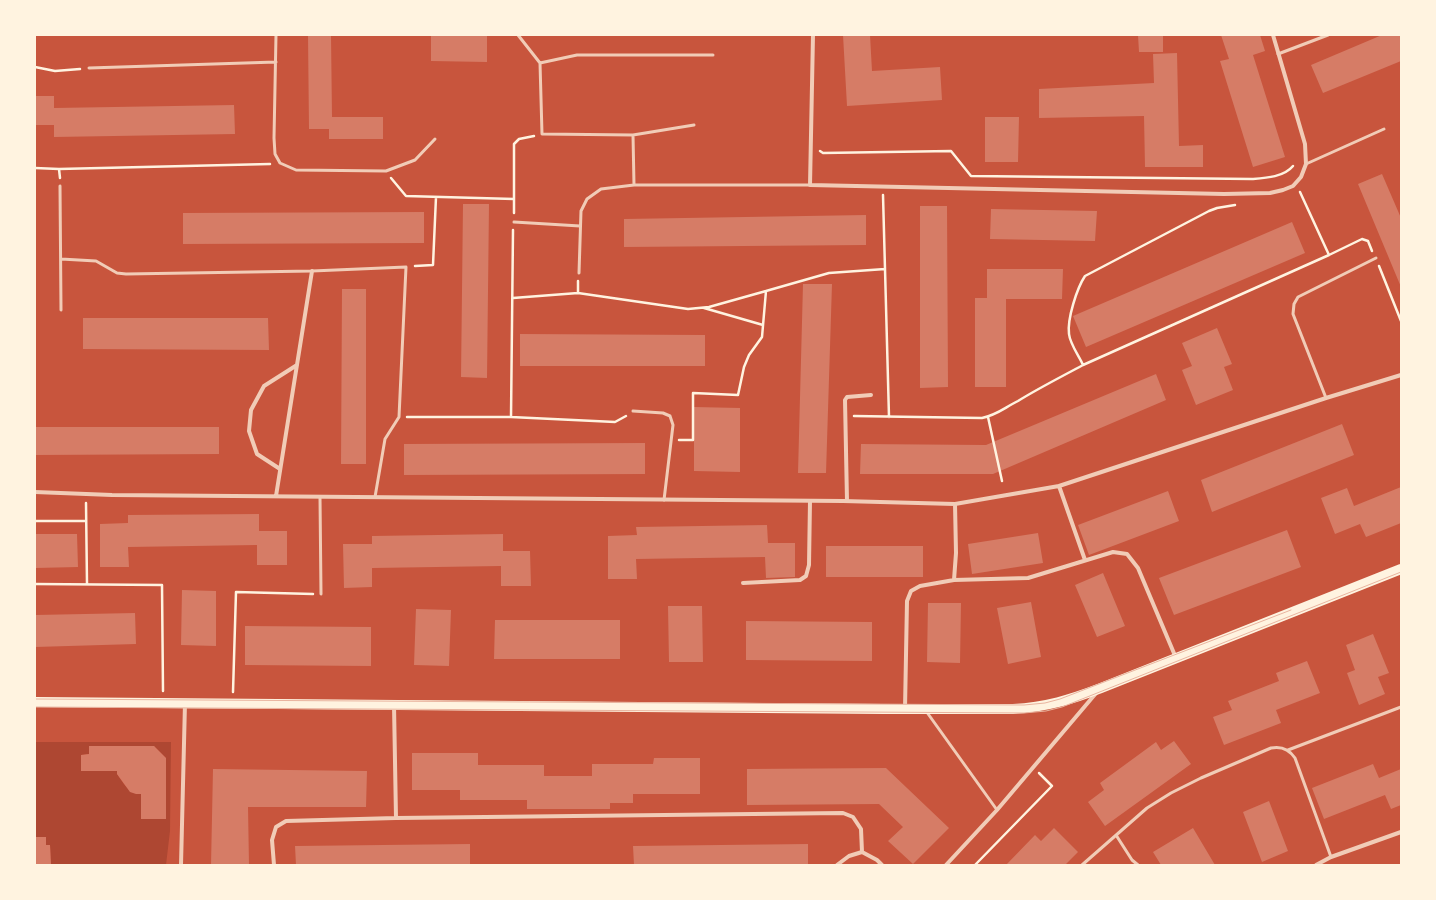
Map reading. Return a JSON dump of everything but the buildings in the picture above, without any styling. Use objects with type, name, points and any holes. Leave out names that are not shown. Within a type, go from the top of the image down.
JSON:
[{"type":"main road","points":[[38,704],[233,703],[905,709],[1033,708],[1066,701],[1101,688],[1401,569]]},
{"type":"street","points":[[814,35],[810,185],[1216,193],[1270,193],[1293,186],[1302,177],[1306,164],[1306,144],[1273,35]]},
{"type":"street","points":[[276,496],[312,271]]},
{"type":"street","points":[[280,469],[257,454],[249,431],[251,410],[264,386],[297,365]]},
{"type":"street","points":[[35,492],[120,496],[847,501],[955,504],[1059,486],[1401,374]]},
{"type":"street","points":[[847,501],[845,400],[847,397],[871,395]]},
{"type":"street","points":[[1059,486],[1085,560]]},
{"type":"street","points":[[743,583],[800,580],[806,576],[809,565],[810,501]]},
{"type":"street","points":[[954,580],[956,553],[955,504]]},
{"type":"street","points":[[905,709],[907,601],[910,591],[920,586],[954,580],[1028,578],[1113,552],[1126,554],[1138,568],[1176,658]]},
{"type":"street","points":[[946,865],[997,810],[1101,688]]},
{"type":"street","points":[[181,865],[185,703]]},
{"type":"street","points":[[394,705],[396,818]]},
{"type":"street","points":[[274,865],[272,840],[276,827],[286,821],[396,818],[843,813],[853,817],[861,829],[862,852]]},
{"type":"street","points":[[1316,865],[1331,857],[1401,832]]},
{"type":"street","points":[[837,865],[849,856],[862,852],[877,860],[882,865]]},
{"type":"lane","points":[[276,35],[274,138],[275,154],[280,163],[296,170],[386,171],[415,160],[435,139]]},
{"type":"lane","points":[[518,35],[540,63],[542,134],[633,136],[694,126]]},
{"type":"lane","points":[[1278,54],[1328,35]]},
{"type":"lane","points":[[540,63],[577,55],[713,56]]},
{"type":"lane","points":[[89,68],[276,62]]},
{"type":"lane","points":[[1306,164],[1384,129]]},
{"type":"lane","points":[[633,136],[634,185]]},
{"type":"lane","points":[[579,273],[581,211],[587,199],[601,189],[634,185],[810,185]]},
{"type":"lane","points":[[60,186],[61,310]]},
{"type":"lane","points":[[514,222],[580,226]]},
{"type":"lane","points":[[1326,398],[1293,314],[1294,304],[1298,298],[1376,258]]},
{"type":"lane","points":[[61,259],[96,261],[117,273],[126,274],[312,271],[406,267],[399,417],[386,439],[375,498]]},
{"type":"lane","points":[[633,411],[663,413],[670,416],[673,425],[664,500]]},
{"type":"lane","points":[[320,497],[321,594]]},
{"type":"lane","points":[[1288,750],[1401,707]]},
{"type":"lane","points":[[925,709],[997,810]]},
{"type":"lane","points":[[1082,865],[1147,808],[1201,778],[1270,748],[1277,747],[1288,750],[1295,758],[1331,857]]},
{"type":"lane","points":[[1116,835],[1132,860],[1138,865]]},
{"type":"path","points":[[35,67],[55,71],[89,68]]},
{"type":"path","points":[[511,417],[514,144],[519,139],[542,134]]},
{"type":"path","points":[[818,147],[823,153],[951,151],[971,176],[1252,179],[1268,178],[1287,171],[1293,167],[1295,161]]},
{"type":"path","points":[[35,168],[59,169],[280,163]]},
{"type":"path","points":[[386,171],[406,196],[514,199]]},
{"type":"path","points":[[882,187],[889,417]]},
{"type":"path","points":[[1299,190],[1328,255]]},
{"type":"path","points":[[406,267],[433,265],[436,197]]},
{"type":"path","points":[[1083,365],[1069,335],[1069,327],[1080,283],[1085,276],[1209,211]]},
{"type":"path","points":[[845,416],[988,417],[1083,365],[1365,239],[1368,241],[1376,258],[1401,321]]},
{"type":"path","points":[[513,298],[578,293],[688,309],[701,308],[829,273],[885,269]]},
{"type":"path","points":[[578,293],[579,273]]},
{"type":"path","points":[[671,440],[693,440],[693,393],[738,395],[744,367],[749,354],[762,337],[766,291]]},
{"type":"path","points":[[701,308],[763,325]]},
{"type":"path","points":[[399,417],[511,417],[615,422],[633,411]]},
{"type":"path","points":[[988,417],[1002,481]]},
{"type":"path","points":[[86,494],[87,584]]},
{"type":"path","points":[[35,521],[86,521]]},
{"type":"path","points":[[35,584],[162,585],[163,703]]},
{"type":"path","points":[[233,703],[236,592],[321,594]]},
{"type":"path","points":[[975,865],[1052,786],[1033,767]]},
{"type":"shaded area","points":[[35,742],[171,742],[170,831],[166,865],[51,865],[50,845],[46,845],[46,837],[35,837]],"holes":[[[154,746],[166,758],[166,819],[141,794],[137,794],[127,788],[117,774],[117,771],[81,771],[81,755]]]},
{"type":"tram line","points":[[35,707],[1024,713],[1046,711],[1062,707],[1401,572]]},
{"type":"tram line","points":[[35,699],[1024,705],[1045,703],[1060,699],[1291,610]]}]
